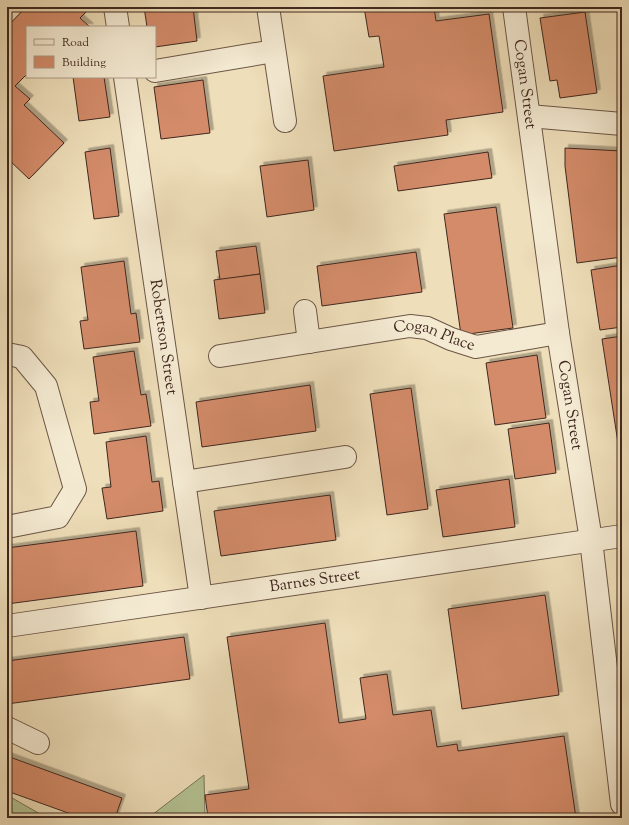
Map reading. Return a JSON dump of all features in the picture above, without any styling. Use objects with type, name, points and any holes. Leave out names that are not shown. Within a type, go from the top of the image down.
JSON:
[{"type":"street","points":[[115,7],[118,26]]},
{"type":"street","points":[[268,7],[286,121]]},
{"type":"street","name":"Cogan Street","points":[[514,7],[558,333],[591,540],[622,804]]},
{"type":"street","points":[[156,71],[274,51]]},
{"type":"street","name":"Robertson Street","points":[[125,78],[201,598]]},
{"type":"street","points":[[529,116],[622,124]]},
{"type":"street","points":[[305,311],[309,342]]},
{"type":"street","name":"Cogan Place","points":[[220,356],[410,326],[427,328],[451,339],[476,347],[558,333]]},
{"type":"street","points":[[7,354],[22,357],[46,386],[75,489],[58,517],[7,528]]},
{"type":"street","points":[[184,482],[345,457]]},
{"type":"street","name":"Barnes Street","points":[[7,626],[622,536]]},
{"type":"street","points":[[7,728],[38,743]]},
{"type":"green space","points":[[204,775],[205,818],[148,818]]},
{"type":"green space","points":[[7,795],[47,818],[7,818]]},
{"type":"building","points":[[26,7],[91,7],[80,18],[89,26],[26,26],[26,75],[15,86],[30,99],[24,105],[64,143],[29,179],[7,158],[7,27]]},
{"type":"building","points":[[144,7],[193,7],[197,41],[156,47],[156,26],[147,26]]},
{"type":"building","points":[[364,7],[434,7],[436,21],[489,14],[503,112],[446,120],[448,135],[334,151],[323,76],[384,67],[379,36],[369,37]]},
{"type":"building","points":[[585,12],[597,93],[560,98],[557,80],[550,81],[540,18]]},
{"type":"building","points":[[73,78],[104,78],[110,117],[79,121]]},
{"type":"building","points":[[203,80],[210,133],[161,139],[154,87]]},
{"type":"building","points":[[110,148],[119,216],[94,219],[85,152]]},
{"type":"building","points":[[565,148],[622,151],[622,210],[619,210],[622,235],[622,257],[577,263],[565,166]]},
{"type":"building","points":[[488,152],[492,178],[398,191],[394,166]]},
{"type":"building","points":[[308,160],[314,210],[267,217],[260,166]]},
{"type":"building","points":[[496,207],[513,328],[461,335],[444,214]]},
{"type":"building","points":[[256,246],[260,274],[220,280],[216,251]]},
{"type":"building","points":[[416,252],[422,292],[322,306],[317,266]]},
{"type":"building","points":[[124,261],[131,314],[136,313],[140,342],[84,349],[80,321],[88,320],[81,267]]},
{"type":"building","points":[[622,265],[622,327],[600,330],[591,270]]},
{"type":"building","points":[[260,274],[265,313],[219,319],[214,280]]},
{"type":"building","points":[[622,336],[622,469],[602,339]]},
{"type":"building","points":[[134,351],[141,395],[146,394],[151,426],[94,434],[90,402],[99,401],[93,357]]},
{"type":"building","points":[[537,355],[546,418],[495,425],[486,363]]},
{"type":"building","points":[[310,385],[316,431],[202,447],[196,402]]},
{"type":"building","points":[[411,388],[428,509],[387,515],[370,394]]},
{"type":"building","points":[[549,423],[556,473],[515,479],[508,429]]},
{"type":"building","points":[[146,436],[152,482],[159,481],[163,511],[107,519],[102,488],[111,487],[106,442]]},
{"type":"building","points":[[509,479],[515,527],[443,537],[436,490]]},
{"type":"building","points":[[330,495],[336,540],[221,556],[214,511]]},
{"type":"building","points":[[136,531],[143,586],[7,604],[7,548]]},
{"type":"building","points":[[618,567],[622,567],[622,595]]},
{"type":"building","points":[[545,595],[559,695],[462,709],[448,609]]},
{"type":"building","points":[[325,623],[339,723],[366,719],[360,678],[387,674],[393,715],[431,710],[437,747],[457,744],[458,751],[564,736],[576,818],[208,818],[205,795],[249,789],[227,637]]},
{"type":"building","points":[[184,637],[190,679],[7,704],[7,661]]},
{"type":"building","points":[[7,756],[122,798],[115,818],[82,818],[7,791]]}]
